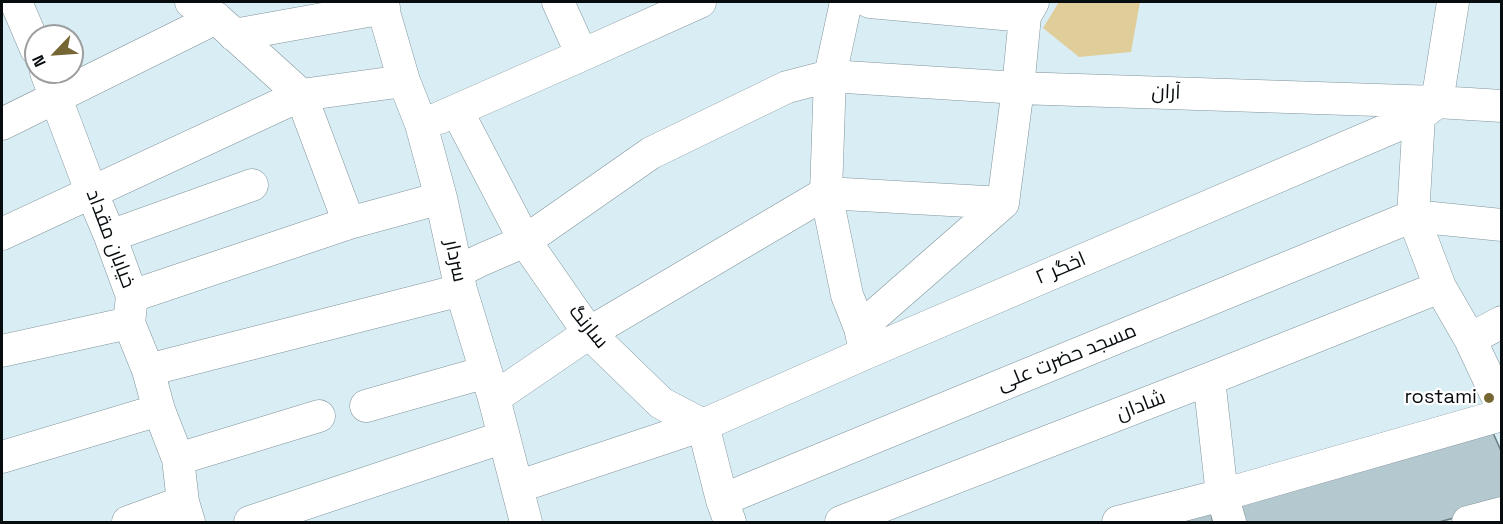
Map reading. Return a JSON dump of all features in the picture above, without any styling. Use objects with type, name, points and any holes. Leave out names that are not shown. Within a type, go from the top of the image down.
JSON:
[{"type":"street","points":[[16,2],[25,24]]},
{"type":"street","points":[[558,2],[582,55]]},
{"type":"street","points":[[421,124],[457,111],[700,2]]},
{"type":"street","points":[[846,2],[830,76],[826,193],[847,296],[863,340],[1003,203],[1029,9],[870,2]]},
{"type":"street","points":[[1453,2],[1428,109],[1413,216],[1440,287],[1470,339],[1502,406]]},
{"type":"street","points":[[84,71],[214,18],[382,5]]},
{"type":"street","name":"سردار","points":[[382,5],[404,81],[421,124],[441,198],[459,281],[517,487],[520,521]]},
{"type":"street","points":[[214,18],[301,95],[349,223]]},
{"type":"street","name":"آران","points":[[148,370],[459,281],[481,260],[525,241],[651,153],[787,87],[830,76],[1428,109],[1502,106]]},
{"type":"street","points":[[2,234],[301,95],[404,81]]},
{"type":"street","points":[[2,124],[51,84]]},
{"type":"street","name":"خیابان مقداد","points":[[51,84],[91,191],[111,236],[159,410],[178,459],[186,512]]},
{"type":"street","name":"اخگر ۲","points":[[517,487],[703,425],[863,340],[1428,109]]},
{"type":"street","name":"سارنگ","points":[[457,111],[525,241],[590,333],[661,403],[703,425]]},
{"type":"street","points":[[111,236],[252,185]]},
{"type":"street","points":[[366,406],[490,385],[590,333],[826,193],[1003,203]]},
{"type":"street","points":[[2,351],[130,310],[349,223],[441,198]]},
{"type":"street","points":[[1413,216],[1502,225]]},
{"type":"street","name":"مسجد حضرت علی","points":[[726,516],[1413,216]]},
{"type":"street","name":"شادان","points":[[841,522],[1440,287]]},
{"type":"street","points":[[1470,339],[1502,322]]},
{"type":"street","points":[[1209,379],[1226,509]]},
{"type":"street","points":[[2,457],[159,410]]},
{"type":"street","points":[[1118,522],[1226,509],[1502,415]]},
{"type":"street","points":[[178,459],[319,416]]},
{"type":"street","points":[[703,425],[726,516]]},
{"type":"street","points":[[250,522],[504,437]]},
{"type":"street","points":[[128,522],[186,512]]},
{"type":"street","points":[[1467,522],[1502,513]]},
{"type":"shaded area","points":[[1059,2],[1140,2],[1131,52],[1079,57],[1043,28]]},
{"type":"building","points":[[1490,426],[1502,453],[1502,505],[1439,522],[1239,522],[1232,498]]},
{"type":"building","points":[[1210,509],[1213,522],[1158,522]]},
{"type":"place","name":"rostami","points":[[1489,398]]}]
